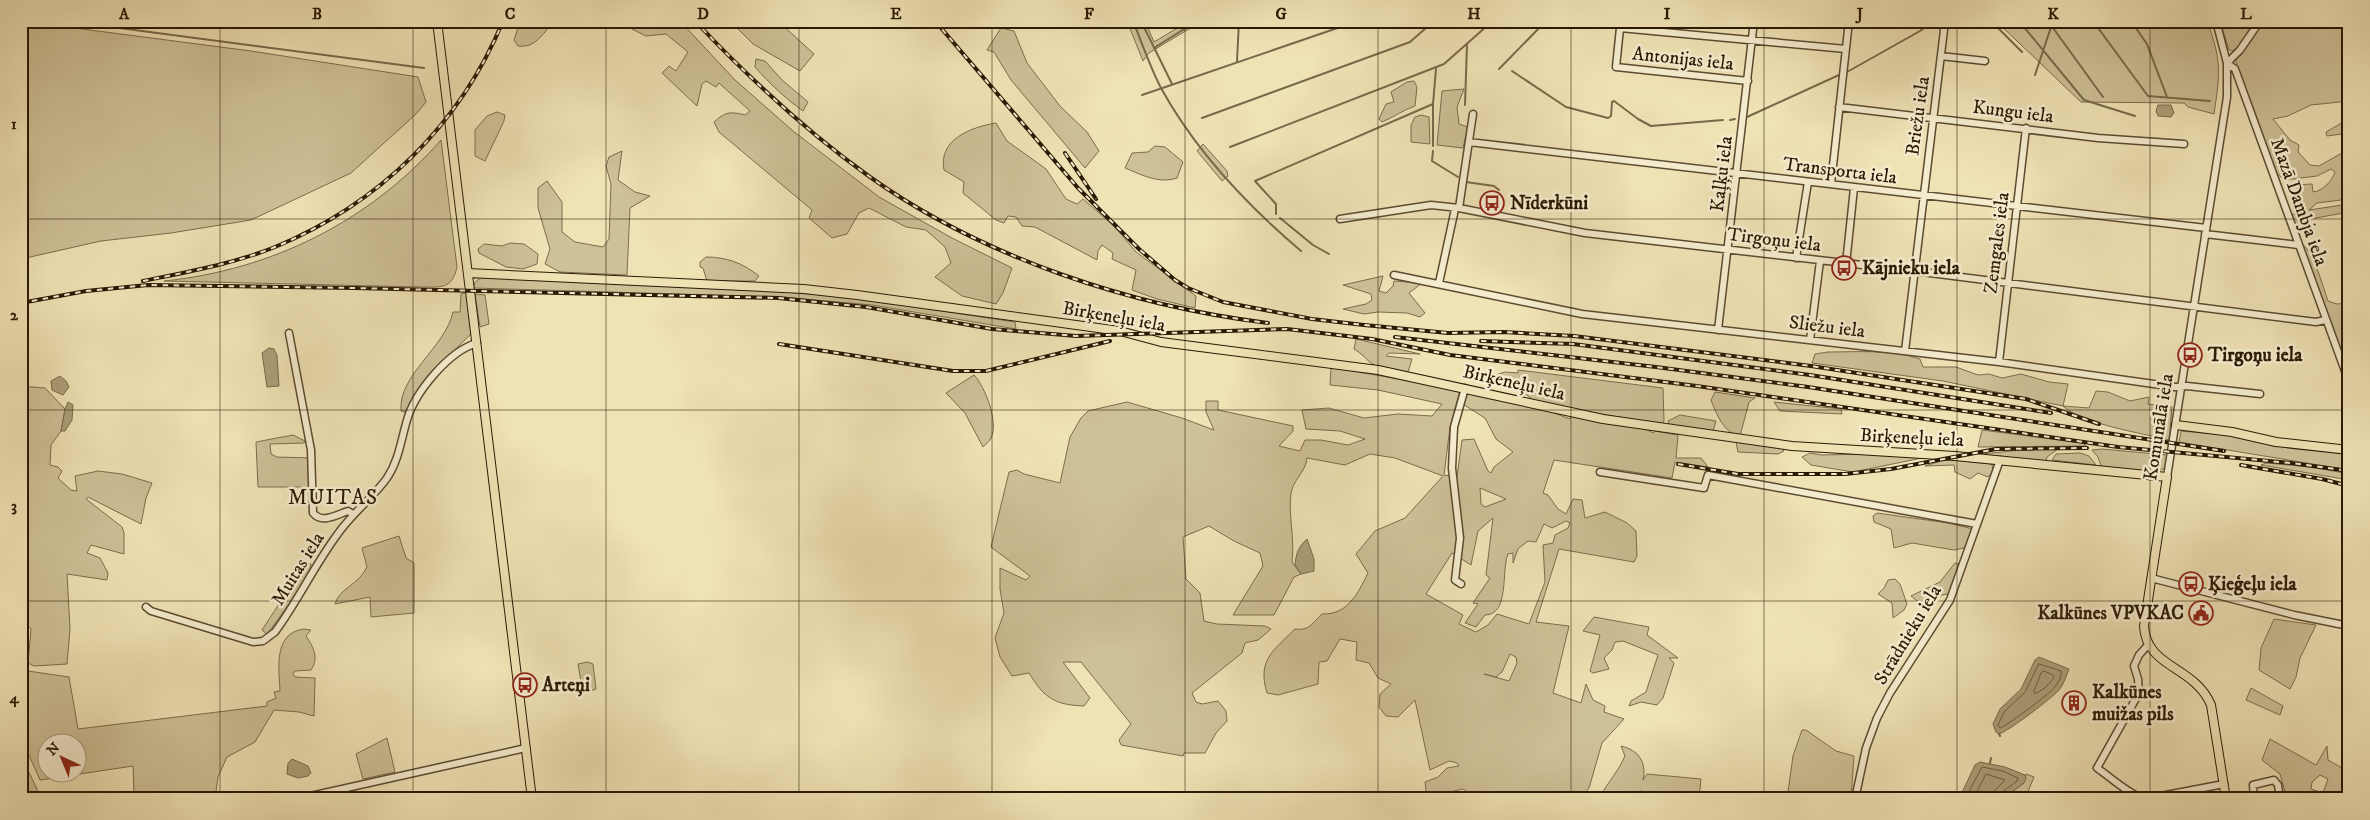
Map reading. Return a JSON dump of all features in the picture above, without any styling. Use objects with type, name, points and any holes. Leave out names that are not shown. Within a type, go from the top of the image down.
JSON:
[{"type":"main road","points":[[437,21],[532,799]]},
{"type":"main road","name":"Birķeneļu iela","points":[[468,273],[804,289],[857,295],[1120,331],[1161,342],[1378,370],[1603,420],[1792,446],[2000,460],[2167,477]]},
{"type":"main road","points":[[2176,425],[2232,432],[2276,442],[2349,450]]},
{"type":"main road","name":"Komunālā iela","points":[[2148,645],[2144,626],[2167,477]]},
{"type":"main road","points":[[2148,645],[2158,657],[2197,683],[2207,696],[2211,705],[2226,799]]},
{"type":"street","name":"Kaļķu iela","points":[[1718,330],[1754,21]]},
{"type":"street","points":[[1831,184],[1849,21]]},
{"type":"street","name":"Briežu iela","points":[[1905,351],[1944,23],[1934,21]]},
{"type":"street","name":"Komunālā iela","points":[[2167,477],[2227,96],[2227,63],[2216,21]]},
{"type":"street","points":[[2227,63],[2240,50],[2260,21]]},
{"type":"street","name":"Antonijas iela","points":[[1748,81],[1616,67],[1620,28],[1752,40]]},
{"type":"street","points":[[1752,40],[1846,49]]},
{"type":"street","points":[[1941,56],[1985,62]]},
{"type":"street","name":"Mazā Dambja iela","points":[[2227,63],[2235,69],[2349,382]]},
{"type":"street","name":"Kungu iela","points":[[1839,107],[2098,138],[2184,144]]},
{"type":"street","points":[[1439,283],[1457,208],[1470,142],[1473,114]]},
{"type":"street","name":"Zemgales iela","points":[[1999,362],[2026,128]]},
{"type":"street","name":"Transporta iela","points":[[1470,142],[1922,196],[2017,205],[2298,245]]},
{"type":"street","points":[[1796,258],[1808,182]]},
{"type":"street","points":[[1846,264],[1854,188]]},
{"type":"street","name":"Tirgoņu iela","points":[[1340,219],[1430,204],[1585,233],[1914,271],[2316,322],[2326,320]]},
{"type":"street","points":[[1810,340],[1820,261]]},
{"type":"street","name":"Sliežu iela","points":[[1394,275],[1582,314],[2260,394]]},
{"type":"street","points":[[289,333],[311,450],[313,513],[317,518],[324,519],[348,511],[352,514]]},
{"type":"street","name":"Muitas iela","points":[[146,607],[151,611],[253,642],[263,641],[275,632],[286,618],[318,563],[352,514],[386,479],[394,466],[408,418],[426,385],[453,356],[466,346],[476,343]]},
{"type":"street","points":[[1461,584],[1455,580],[1460,538],[1452,468],[1454,427],[1464,388]]},
{"type":"street","name":"Strādnieku iela","points":[[1856,799],[1866,748],[1876,718],[1950,600],[2000,460]]},
{"type":"street","points":[[1600,472],[1704,488],[1708,475],[1977,524]]},
{"type":"street","points":[[2151,578],[2294,615],[2349,626]]},
{"type":"street","points":[[2148,645],[2139,655],[2134,666],[2138,679],[2139,694],[2097,768],[2126,787],[2130,794],[2144,799],[2224,784]]},
{"type":"street","points":[[297,799],[526,748]]},
{"type":"street","points":[[2254,799],[2253,785],[2274,780],[2278,785],[2280,799]]},
{"type":"shaded area","points":[[21,21],[251,51],[418,77],[426,102],[416,114],[351,173],[251,220],[171,233],[101,241],[30,257],[21,265]]},
{"type":"shaded area","points":[[520,21],[537,21],[549,27],[532,44],[518,46],[514,40]]},
{"type":"shaded area","points":[[616,21],[680,21],[735,80],[793,131],[879,197],[952,238],[1012,268],[1003,293],[996,304],[962,296],[935,277],[951,263],[945,247],[926,230],[906,227],[869,208],[859,213],[847,234],[832,238],[809,218],[812,210],[719,132],[714,122],[728,113],[745,115],[750,111],[719,83],[716,87],[706,81],[702,84],[697,106],[662,73],[669,66],[676,71],[688,52],[666,34],[646,36]]},
{"type":"shaded area","points":[[730,21],[778,21],[814,54],[800,71],[753,44]]},
{"type":"shaded area","points":[[1127,21],[1145,21],[1154,42],[1189,21],[1202,21],[1149,53],[1143,61]]},
{"type":"shaded area","points":[[1996,21],[2207,21],[2215,47],[2218,67],[2218,88],[2214,114],[2188,107],[2184,103],[2081,102]]},
{"type":"shaded area","points":[[2220,21],[2246,21],[2252,27],[2238,48],[2232,51],[2229,50]]},
{"type":"shaded area","points":[[2264,21],[2349,21],[2349,101],[2311,105],[2288,116],[2273,119],[2290,140],[2299,145],[2298,152],[2310,165],[2319,166],[2349,149],[2349,199],[2317,203],[2309,210],[2349,204],[2349,212],[2310,219],[2307,211],[2297,237],[2290,216],[2298,215],[2292,194],[2303,192],[2292,185],[2312,184],[2313,192],[2317,191],[2327,185],[2335,172],[2331,169],[2317,176],[2285,180],[2276,173],[2235,59]]},
{"type":"shaded area","points":[[1001,28],[1014,31],[1027,63],[1060,106],[1087,132],[1099,151],[1085,168],[1011,80],[994,52],[987,50]]},
{"type":"shaded area","points":[[756,59],[765,61],[782,80],[808,102],[803,111],[772,85],[755,67]]},
{"type":"shaded area","points":[[1414,81],[1417,87],[1415,106],[1382,122],[1379,119],[1386,104],[1394,102],[1391,92],[1407,82]]},
{"type":"shaded area","points":[[1464,89],[1457,107],[1459,124],[1468,127],[1463,148],[1437,145],[1442,91]]},
{"type":"shaded area","points":[[497,112],[505,115],[504,121],[485,161],[475,156],[475,130],[487,116]]},
{"type":"shaded area","points":[[1421,115],[1429,117],[1430,144],[1411,142],[1411,125],[1415,117]]},
{"type":"shaded area","points":[[2349,115],[2349,133],[2327,136],[2326,132],[2345,121]]},
{"type":"shaded area","points":[[996,123],[1007,141],[1046,169],[1066,199],[1077,204],[1083,199],[1114,226],[1136,252],[1196,296],[1195,308],[1157,299],[1132,290],[1136,270],[1112,259],[1113,253],[1102,245],[1098,251],[1097,260],[1035,227],[1022,226],[1016,217],[1008,216],[1004,223],[996,220],[963,193],[964,182],[944,170],[946,150],[951,143],[967,131]]},
{"type":"shaded area","points":[[441,140],[457,267],[452,280],[444,286],[164,281],[204,275],[242,266],[280,253],[316,237],[350,218],[382,195],[413,169]]},
{"type":"shaded area","points":[[1203,144],[1227,171],[1228,176],[1222,181],[1197,151]]},
{"type":"shaded area","points":[[1155,146],[1165,147],[1183,162],[1177,178],[1170,180],[1157,179],[1125,168],[1132,153],[1148,152]]},
{"type":"shaded area","points":[[622,151],[618,180],[635,192],[650,196],[630,208],[627,275],[560,272],[545,264],[550,249],[538,208],[538,188],[547,181],[562,202],[562,232],[575,242],[603,247],[609,239],[611,184],[606,166],[609,157]]},
{"type":"shaded area","points":[[510,243],[524,244],[538,254],[537,264],[523,269],[506,267],[479,253],[478,249],[484,244],[502,246]]},
{"type":"shaded area","points":[[2302,244],[2314,262],[2328,301],[2337,304],[2349,303],[2349,315],[2342,319],[2347,323],[2343,341],[2349,347],[2349,377],[2327,312],[2300,245]]},
{"type":"shaded area","points":[[706,257],[734,262],[759,276],[755,281],[707,281],[703,268],[700,267],[700,262]]},
{"type":"shaded area","points":[[489,276],[786,292],[855,298],[1015,322],[1016,329],[872,305],[782,297],[474,288],[476,281]]},
{"type":"shaded area","points":[[1383,276],[1379,291],[1386,293],[1393,286],[1394,281],[1422,283],[1409,293],[1425,313],[1420,317],[1407,313],[1378,312],[1364,314],[1343,309],[1366,304],[1372,300],[1371,294],[1343,285]]},
{"type":"shaded area","points":[[467,292],[471,334],[433,371],[405,412],[401,411],[402,398],[407,385],[441,338],[453,312],[460,312],[461,294]]},
{"type":"shaded area","points":[[475,294],[485,295],[489,324],[480,327]]},
{"type":"shaded area","points":[[1356,339],[1420,354],[1389,353],[1386,356],[1412,359],[1408,372],[1382,368],[1371,363],[1354,349]]},
{"type":"shaded area","points":[[1828,352],[1898,354],[1920,359],[1923,367],[1956,367],[1978,375],[1989,374],[2002,378],[2021,374],[2049,382],[2068,384],[2063,406],[1943,381],[1812,363],[1815,354]]},
{"type":"shaded area","points":[[1331,367],[1460,390],[1450,427],[1444,475],[1457,477],[1462,440],[1474,439],[1488,471],[1491,473],[1494,467],[1513,452],[1496,439],[1485,418],[1461,403],[1468,392],[1549,411],[1570,419],[1571,416],[1644,428],[1653,433],[1655,431],[1678,435],[1676,458],[1701,458],[1708,467],[1675,462],[1672,478],[1554,460],[1543,493],[1548,495],[1558,509],[1566,514],[1573,499],[1582,500],[1585,518],[1605,512],[1627,523],[1636,531],[1637,556],[1634,562],[1559,549],[1536,622],[1569,626],[1553,693],[1581,703],[1586,684],[1593,700],[1605,706],[1604,712],[1624,719],[1602,743],[1589,788],[1580,799],[1477,799],[1463,789],[1454,791],[1449,799],[1427,799],[1425,782],[1438,777],[1447,768],[1459,766],[1457,763],[1449,761],[1430,770],[1415,700],[1398,717],[1386,716],[1379,707],[1380,694],[1391,684],[1378,678],[1369,663],[1356,660],[1357,642],[1340,639],[1327,661],[1319,662],[1318,684],[1278,695],[1267,693],[1264,672],[1269,657],[1274,650],[1295,629],[1307,628],[1322,614],[1339,611],[1351,601],[1368,573],[1356,554],[1375,531],[1405,518],[1443,476],[1395,458],[1370,454],[1345,465],[1307,458],[1304,468],[1292,489],[1290,502],[1293,544],[1292,562],[1301,574],[1294,577],[1274,615],[1233,615],[1263,566],[1260,553],[1234,541],[1209,526],[1183,537],[1186,579],[1200,593],[1204,621],[1217,624],[1265,626],[1271,629],[1258,640],[1245,643],[1242,653],[1192,693],[1196,702],[1202,704],[1218,701],[1226,711],[1227,721],[1216,733],[1205,753],[1184,753],[1183,756],[1121,745],[1119,740],[1131,724],[1081,662],[1063,662],[1090,698],[1084,706],[1065,704],[1051,698],[1040,689],[1029,673],[1012,676],[1000,657],[995,638],[1004,613],[1000,589],[1000,568],[1026,580],[1030,576],[991,547],[1009,472],[1017,470],[1024,474],[1060,483],[1070,437],[1081,418],[1088,411],[1127,402],[1182,418],[1214,430],[1206,412],[1206,401],[1218,401],[1218,410],[1293,426],[1293,431],[1279,446],[1300,451],[1305,440],[1321,440],[1348,445],[1365,439],[1340,431],[1306,429],[1302,410],[1329,408],[1364,418],[1398,414],[1432,416],[1442,404],[1378,390],[1330,385]],"holes":[[[1480,488],[1506,499],[1485,507],[1481,504]],[[1493,518],[1486,575],[1490,578],[1473,603],[1478,604],[1465,623],[1476,627],[1485,615],[1493,613],[1498,608],[1503,590],[1508,554],[1513,553],[1513,563],[1518,549],[1528,541],[1536,542],[1544,524],[1552,528],[1566,521],[1570,523],[1568,528],[1555,535],[1553,543],[1543,545],[1545,582],[1529,624],[1497,614],[1488,625],[1476,632],[1459,624],[1463,615],[1426,594],[1452,553],[1471,565],[1478,531]],[[1510,654],[1516,657],[1517,663],[1509,681],[1484,674],[1496,677],[1502,672]]]},
{"type":"shaded area","points":[[1518,370],[1663,388],[1664,421],[1662,424],[1658,424],[1537,403],[1505,378],[1500,381],[1490,377],[1505,372],[1518,373]]},
{"type":"shaded area","points":[[974,375],[982,387],[992,414],[993,431],[991,438],[983,447],[965,413],[946,393]]},
{"type":"shaded area","points":[[21,386],[45,388],[65,409],[61,431],[51,445],[50,465],[58,467],[62,471],[58,478],[71,490],[77,491],[75,476],[98,471],[122,474],[152,483],[146,498],[141,524],[88,497],[86,499],[122,527],[124,533],[124,554],[91,545],[87,553],[100,558],[108,573],[107,580],[67,574],[70,629],[67,664],[34,666],[28,663],[31,629],[21,619]]},
{"type":"shaded area","points":[[2096,391],[2108,392],[2130,401],[2149,397],[2148,404],[2172,407],[2169,440],[2098,423],[2084,418],[2063,406],[2089,408]]},
{"type":"shaded area","points":[[1715,392],[1755,398],[1749,402],[1740,436],[1729,431],[1718,417],[1711,400]]},
{"type":"shaded area","points":[[1774,402],[1841,409],[1842,414],[1780,411]]},
{"type":"shaded area","points":[[1680,415],[1716,421],[1713,431],[1670,426],[1668,421]]},
{"type":"shaded area","points":[[1982,430],[2083,443],[2086,446],[1978,447]]},
{"type":"shaded area","points":[[2181,431],[2239,436],[2349,455],[2349,470],[2179,442]]},
{"type":"shaded area","points":[[293,435],[305,441],[304,443],[270,444],[271,454],[277,457],[313,458],[315,488],[310,491],[303,487],[258,487],[256,442]]},
{"type":"shaded area","points":[[1736,442],[1782,448],[1784,451],[1778,454],[1738,452]]},
{"type":"shaded area","points":[[2058,449],[2047,457],[2046,461],[1972,455],[2021,450]]},
{"type":"shaded area","points":[[2102,449],[2167,455],[2166,462],[2163,469],[2151,472],[2101,466],[2098,457],[2092,450]]},
{"type":"shaded area","points":[[1810,453],[1822,455],[1921,456],[1922,458],[1853,472],[1811,465],[1802,457]]},
{"type":"shaded area","points":[[2080,453],[2089,456],[2096,465],[2052,460],[2056,454]]},
{"type":"shaded area","points":[[1947,459],[1992,464],[1993,472],[1988,477],[1978,473],[1970,479],[1955,472],[1954,465],[1925,466]]},
{"type":"shaded area","points":[[2266,463],[2312,467],[2349,474],[2349,480],[2261,465]]},
{"type":"shaded area","points":[[1877,513],[1948,523],[1973,529],[1964,548],[1954,550],[1912,543],[1894,548],[1891,529],[1874,522],[1873,516]]},
{"type":"shaded area","points":[[399,536],[406,558],[414,563],[414,613],[371,617],[370,597],[335,604],[337,598],[359,578],[367,567],[362,548]]},
{"type":"shaded area","points":[[1955,563],[1959,564],[1948,594],[1942,595],[1930,605],[1921,604],[1911,596],[1940,582]]},
{"type":"shaded area","points":[[305,564],[311,564],[306,577],[267,634],[262,630]]},
{"type":"shaded area","points":[[1895,579],[1900,584],[1907,604],[1904,610],[1893,618],[1892,603],[1878,594],[1888,580]]},
{"type":"shaded area","points":[[1594,617],[1649,627],[1647,635],[1678,658],[1669,658],[1674,663],[1663,698],[1657,705],[1641,702],[1629,706],[1631,701],[1646,692],[1658,655],[1623,641],[1615,642],[1612,650],[1604,658],[1609,669],[1593,673],[1590,671],[1600,635],[1583,631]]},
{"type":"shaded area","points":[[2274,619],[2316,625],[2300,658],[2296,677],[2290,689],[2259,670],[2261,648]]},
{"type":"shaded area","points":[[304,629],[311,630],[306,636],[315,657],[313,666],[311,670],[295,671],[293,674],[295,677],[315,678],[314,716],[299,712],[274,710],[255,742],[227,757],[218,777],[215,799],[95,799],[134,793],[133,766],[88,773],[88,732],[38,732],[38,775],[21,737],[25,707],[21,703],[21,670],[69,677],[78,729],[267,706],[267,702],[276,698],[274,692],[280,691],[280,653],[287,637],[294,632]]},
{"type":"shaded area","points":[[587,662],[593,664],[596,689],[583,693],[578,664]]},
{"type":"shaded area","points":[[2251,688],[2283,706],[2280,715],[2246,700]]},
{"type":"shaded area","points":[[1802,730],[1806,730],[1836,751],[1854,756],[1851,799],[1787,799],[1793,756]]},
{"type":"shaded area","points":[[387,738],[395,772],[363,779],[356,754]]},
{"type":"shaded area","points":[[2270,739],[2316,765],[2327,746],[2328,760],[2349,772],[2349,799],[2287,799],[2280,774],[2262,760]],"holes":[[[2320,775],[2328,779],[2323,793],[2311,789],[2312,782]]]},
{"type":"shaded area","points":[[1621,746],[1633,751],[1640,758],[1644,768],[1643,780],[1647,774],[1701,779],[1699,799],[1640,791],[1639,797],[1625,800],[1602,793],[1625,756]]},
{"type":"shaded area","points":[[21,756],[37,789],[39,799],[21,799]]},
{"type":"shaded area","points":[[2026,774],[2034,777],[2027,794],[2021,792],[2020,799],[2002,799],[2024,783]]},
{"type":"water","points":[[2158,105],[2171,105],[2174,113],[2171,117],[2158,116],[2156,111]]},
{"type":"water","points":[[269,348],[274,349],[277,355],[279,386],[267,387],[262,353]]},
{"type":"water","points":[[60,376],[69,387],[63,395],[52,390],[51,381]]},
{"type":"water","points":[[68,402],[73,405],[72,420],[65,431],[61,431],[65,409]]},
{"type":"water","points":[[1307,539],[1314,559],[1314,571],[1301,574],[1295,565],[1296,557]]},
{"type":"water","points":[[2039,657],[2069,669],[2062,685],[2040,707],[1999,734],[1996,732],[1993,724],[2000,709],[2021,689],[2035,660]]},
{"type":"water","points":[[292,759],[308,766],[311,773],[308,776],[298,778],[287,774],[288,763]]},
{"type":"water","points":[[1980,762],[2005,767],[2025,775],[2024,783],[2002,799],[1959,799],[1975,765]]},
{"type":"waterway","points":[[66,21],[424,68]]},
{"type":"waterway","points":[[1133,21],[1161,88],[1206,155],[1242,196],[1301,251]]},
{"type":"waterway","points":[[1141,21],[1172,84]]},
{"type":"waterway","points":[[1154,48],[1197,21]]},
{"type":"waterway","points":[[1237,61],[1239,21]]},
{"type":"waterway","points":[[1142,95],[1358,21]]},
{"type":"waterway","points":[[1202,118],[1410,42],[1434,21]]},
{"type":"waterway","points":[[1499,69],[1546,21]]},
{"type":"waterway","points":[[1991,21],[2022,52]]},
{"type":"waterway","points":[[2019,21],[2084,100],[2135,116]]},
{"type":"waterway","points":[[2048,21],[2103,97]]},
{"type":"waterway","points":[[2035,75],[2053,21]]},
{"type":"waterway","points":[[2093,21],[2148,96],[2210,101]]},
{"type":"waterway","points":[[2131,21],[2147,44],[2167,97]]},
{"type":"waterway","points":[[1230,147],[1444,64],[1488,25]]},
{"type":"waterway","points":[[1847,72],[1928,25]]},
{"type":"waterway","points":[[1465,105],[1467,44]]},
{"type":"waterway","points":[[1433,146],[1433,104],[1436,69]]},
{"type":"waterway","points":[[1512,71],[1566,107],[1608,118],[1611,116],[1612,102],[1614,101],[1651,126],[1723,120]]},
{"type":"waterway","points":[[1747,117],[1839,75]]},
{"type":"waterway","points":[[1276,214],[1276,204],[1255,181],[1433,104]]},
{"type":"waterway","points":[[1730,120],[1735,119]]},
{"type":"waterway","points":[[1433,151],[1432,161],[1458,177]]},
{"type":"waterway","points":[[1466,182],[1494,186],[1499,190]]},
{"type":"waterway","points":[[1280,218],[1313,245],[1329,254]]},
{"type":"waterway","points":[[1990,763],[1991,758]]},
{"type":"railway","points":[[143,281],[210,267],[275,247],[313,229],[348,208],[382,184],[412,157],[439,127],[464,94],[485,59],[503,21]]},
{"type":"railway","points":[[695,21],[757,83],[824,142],[870,177],[914,206],[961,232],[1060,274],[1112,291],[1216,315],[1268,323]]},
{"type":"railway","points":[[935,21],[1078,188],[1139,249],[1175,280],[1188,288],[1223,302],[1312,319],[1364,325],[1448,333],[1503,332],[1574,336],[1811,366],[2026,399],[2099,424]]},
{"type":"railway","points":[[1065,153],[1096,199]]},
{"type":"railway","points":[[21,303],[86,291],[148,285],[354,288],[778,298],[866,307],[992,329],[1076,336],[1287,329],[1372,339],[1450,355],[1697,386],[2118,447],[2291,463],[2349,471]]},
{"type":"railway","points":[[1395,337],[1656,367],[1808,387],[2224,451]]},
{"type":"railway","points":[[779,344],[953,371],[986,371],[1110,341]]},
{"type":"railway","points":[[1481,341],[1573,344],[1810,375],[2051,413]]},
{"type":"railway","points":[[1678,464],[1738,474],[1845,474],[1891,469],[1996,449],[2087,448]]},
{"type":"railway","points":[[2241,465],[2322,479],[2349,486]]},
{"type":"place","name":"Nīderkūni","points":[[1492,203]]},
{"type":"place","name":"Kājnieku iela","points":[[1844,268]]},
{"type":"place","name":"Tirgoņu iela","points":[[2190,355]]},
{"type":"place","name":"Ķieģeļu iela","points":[[2191,584]]},
{"type":"place","name":"Kalkūnes VPVKAC","points":[[2201,613]]},
{"type":"place","name":"Arteņi","points":[[525,685]]},
{"type":"place","name":"Kalkūnes muižas pils","points":[[2074,703]]},
{"type":"district","name":"MUITAS","points":[[333,498]]}]
